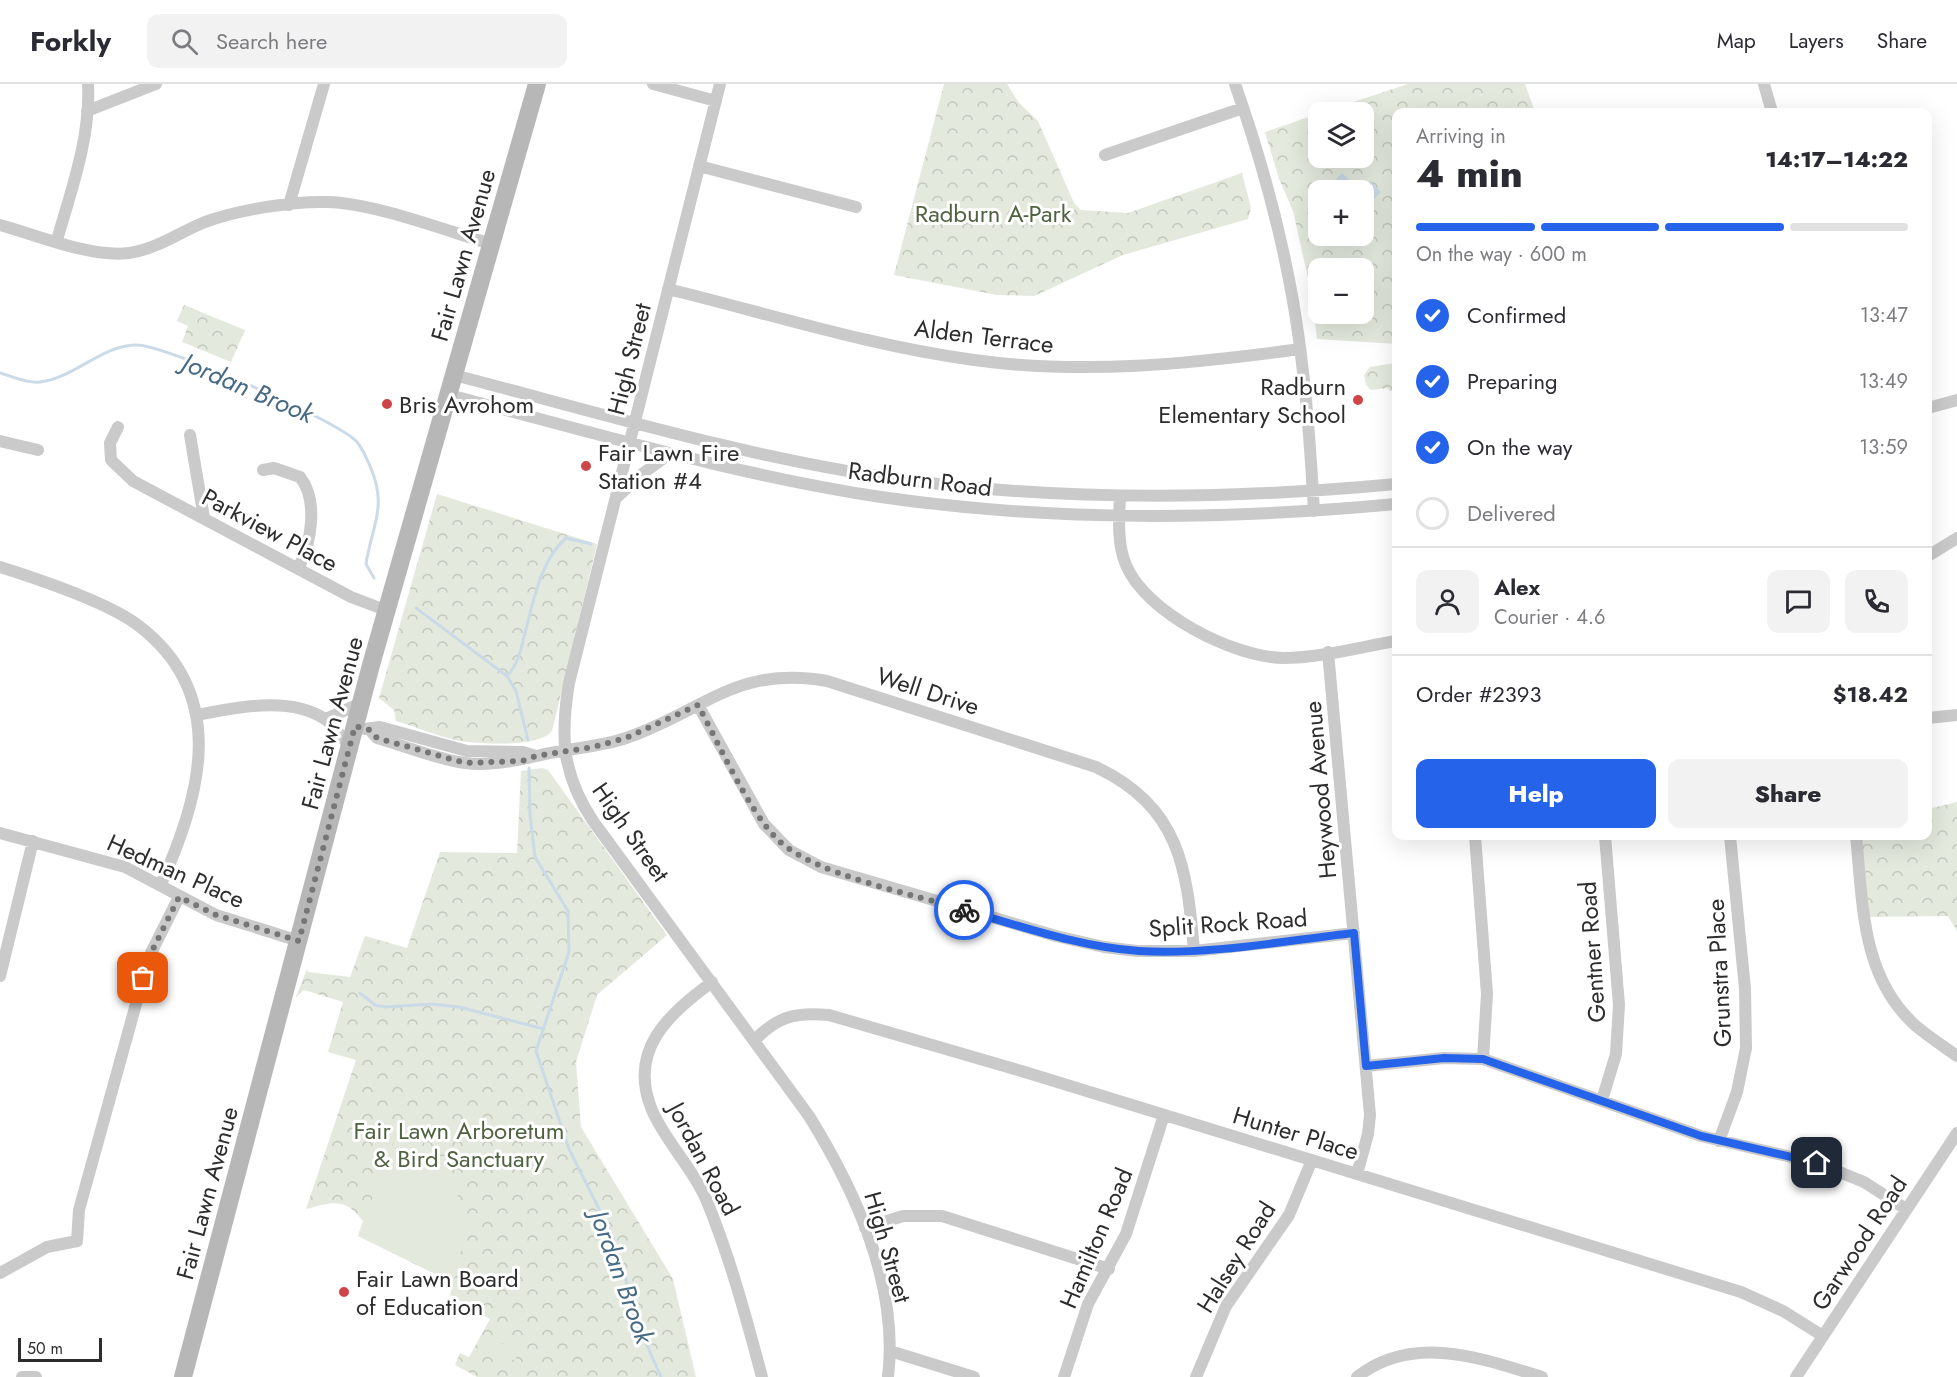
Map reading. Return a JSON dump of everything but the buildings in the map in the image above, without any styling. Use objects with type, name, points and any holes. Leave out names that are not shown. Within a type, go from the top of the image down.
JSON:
[{"type":"main road","name":"Fair Lawn Avenue","points":[[183,1377],[350,747],[363,728],[361,703],[537,84]]},
{"type":"street","points":[[57,240],[74,182],[87,111],[88,84]]},
{"type":"street","points":[[87,111],[156,84]]},
{"type":"street","points":[[289,205],[324,84]]},
{"type":"street","points":[[653,84],[716,100]]},
{"type":"street","name":"High Street","points":[[720,84],[569,683],[563,717],[567,768],[585,808],[809,1116],[831,1152],[865,1228],[887,1311],[890,1351],[888,1377]]},
{"type":"street","points":[[1235,84],[1279,231],[1300,349],[1314,511]]},
{"type":"street","points":[[1764,84],[1771,108]]},
{"type":"street","points":[[1105,155],[1244,108]]},
{"type":"street","points":[[699,166],[856,207]]},
{"type":"street","points":[[0,225],[89,250],[129,253],[162,243],[206,222],[289,205],[327,202],[347,203],[491,244]]},
{"type":"street","name":"Alden Terrace","points":[[668,289],[901,348],[1012,364],[1124,367],[1190,363],[1300,349]]},
{"type":"street","name":"Radburn Road","points":[[454,375],[758,453],[882,477],[1002,490],[1120,497],[1313,491],[1392,484]]},
{"type":"street","name":"Radburn Road","points":[[449,395],[671,453],[796,482],[890,498],[1000,511],[1119,517],[1199,517],[1392,504]]},
{"type":"street","points":[[1932,407],[1957,400]]},
{"type":"street","name":"Parkview Place","points":[[118,427],[110,443],[111,460],[133,481],[351,597],[388,611]]},
{"type":"street","points":[[190,435],[204,518]]},
{"type":"street","points":[[0,441],[38,450]]},
{"type":"street","points":[[615,499],[642,474],[671,453]]},
{"type":"street","points":[[263,470],[274,468],[300,477],[306,489],[311,539],[298,569]]},
{"type":"street","points":[[1120,497],[1120,544],[1126,566],[1141,586],[1176,618],[1217,641],[1262,655],[1290,657],[1392,642]]},
{"type":"street","points":[[1932,554],[1957,538]]},
{"type":"street","points":[[0,567],[101,605],[138,625],[154,639],[178,670],[196,715],[199,741],[197,783],[186,827],[161,884]]},
{"type":"street","name":"Heywood Avenue","points":[[1328,652],[1366,1066],[1368,1134],[1357,1174]]},
{"type":"street","name":"Well Drive","points":[[363,728],[380,727],[467,751],[523,752],[536,756],[626,738],[728,689],[764,678],[784,676],[816,679],[1108,773],[1143,799],[1158,815],[1177,848],[1188,888],[1194,951]]},
{"type":"street","points":[[326,719],[361,703]]},
{"type":"street","name":"Split Rock Road","points":[[698,705],[764,824],[777,839],[803,859],[821,867],[1056,936],[1104,947],[1137,951],[1194,951],[1354,933]]},
{"type":"street","points":[[196,715],[241,707],[290,707],[326,719],[350,747]]},
{"type":"street","points":[[1932,718],[1957,715]]},
{"type":"street","name":"Hedman Place","points":[[0,833],[102,859],[161,884],[179,897],[216,915],[299,941]]},
{"type":"street","points":[[1475,840],[1487,994],[1483,1059]]},
{"type":"street","name":"Gentner Road","points":[[1602,1100],[1616,1054],[1619,1005],[1605,840]]},
{"type":"street","name":"Grunstra Place","points":[[1719,1141],[1737,1092],[1746,1048],[1745,989],[1730,840]]},
{"type":"street","points":[[1856,840],[1867,938],[1878,976],[1901,1011],[1916,1027],[1957,1056]]},
{"type":"street","points":[[0,976],[33,841]]},
{"type":"street","points":[[0,1273],[47,1246],[77,1241],[79,1210],[149,957],[179,897]]},
{"type":"street","name":"Jordan Road","points":[[711,982],[663,1023],[651,1048],[645,1078],[652,1111],[704,1195],[720,1233],[762,1377]]},
{"type":"street","name":"Hunter Place","points":[[754,1041],[768,1026],[781,1019],[797,1015],[829,1015],[1164,1114],[1741,1292],[1783,1311],[1823,1336]]},
{"type":"street","points":[[1366,1066],[1444,1058],[1483,1059],[1719,1141],[1792,1157],[1840,1171],[1864,1182],[1906,1209]]},
{"type":"street","name":"Hamilton Road","points":[[1064,1377],[1088,1304],[1109,1269],[1140,1196],[1164,1114]]},
{"type":"street","name":"Garwood Road","points":[[1796,1377],[1906,1209],[1952,1150],[1957,1133]]},
{"type":"street","name":"Halsey Road","points":[[1196,1377],[1226,1306],[1289,1215],[1312,1160]]},
{"type":"street","points":[[865,1228],[903,1216],[942,1216],[1109,1269]]},
{"type":"street","points":[[890,1351],[974,1377]]},
{"type":"street","points":[[1357,1377],[1383,1360],[1400,1355],[1441,1352],[1483,1358],[1542,1377]]},
{"type":"street","points":[[22,1377],[36,1377]]},
{"type":"green space","name":"Radburn A-Park","points":[[944,84],[1007,84],[1019,103],[1038,121],[1074,203],[1081,210],[1128,213],[1242,173],[1251,208],[1248,219],[1123,255],[1034,296],[997,295],[894,275]]},
{"type":"green space","points":[[1408,84],[1525,84],[1534,108],[1392,108],[1392,344],[1317,339],[1315,324],[1374,324],[1374,258],[1308,258],[1308,278],[1293,211],[1279,179],[1265,132],[1308,117],[1308,168],[1374,168],[1374,102],[1353,102]]},
{"type":"green space","points":[[184,305],[245,330],[231,362],[182,342],[188,326],[177,321]]},
{"type":"green space","points":[[1392,363],[1392,391],[1388,388],[1371,390],[1366,385],[1364,375],[1370,367]]},
{"type":"green space","points":[[437,494],[597,544],[552,731],[536,740],[512,743],[458,741],[396,721],[394,710],[379,698]]},
{"type":"green space","name":"Fair Lawn Arboretum & Bird Sanctuary","points":[[542,768],[548,770],[667,935],[597,995],[576,1062],[581,1127],[673,1279],[696,1377],[477,1377],[455,1365],[460,1353],[469,1357],[490,1319],[450,1295],[453,1283],[358,1236],[363,1221],[350,1208],[331,1203],[306,1209],[356,1060],[328,1052],[343,1002],[304,990],[296,997],[307,969],[308,972],[350,977],[365,936],[407,948],[440,852],[517,853],[521,771]]},
{"type":"green space","points":[[1957,802],[1957,931],[1948,916],[1865,917],[1856,840],[1932,840],[1932,808]]},
{"type":"green space","points":[[395,1139],[418,1150],[436,1163],[449,1179],[458,1196],[463,1215],[463,1236],[453,1282],[358,1236]]},
{"type":"green space","points":[[489,1342],[517,1345],[516,1360],[487,1357]]},
{"type":"water","points":[[1342,173],[1349,180],[1335,180]]},
{"type":"water","points":[[1374,185],[1381,192],[1374,200]]},
{"type":"waterway","name":"Jordan Brook","points":[[0,373],[25,381],[40,382],[65,375],[112,350],[137,345],[154,348],[214,370],[319,418],[357,442],[375,480],[378,493],[377,516],[366,564],[374,578]]},
{"type":"waterway","points":[[507,676],[518,659],[537,590],[551,556],[566,538],[591,544]]},
{"type":"waterway","name":"Jordan Brook","points":[[416,608],[507,676],[516,691],[528,740]]},
{"type":"waterway","name":"Jordan Brook","points":[[529,768],[530,814],[535,857],[568,911],[569,952],[536,1051],[569,1149],[612,1235],[625,1274],[631,1309],[661,1377]]},
{"type":"waterway","points":[[360,993],[375,1005],[385,1007],[432,1004],[459,1007],[544,1029]]},
{"type":"way so far","points":[[143,978],[149,957],[179,897],[216,915],[299,941],[355,726],[370,730],[377,738],[465,763],[522,761],[536,756],[593,747],[626,738],[698,705],[764,824],[789,850],[821,867],[964,910]]},
{"type":"place","name":"Radburn Elementary School","points":[[1358,400]]},
{"type":"place","name":"Bris Avrohom","points":[[387,404]]},
{"type":"place","name":"Fair Lawn Fire Station #4","points":[[586,466]]},
{"type":"place","name":"Fair Lawn Board of Education","points":[[344,1292]]},
{"type":"route","points":[[964,910],[1056,936],[1104,947],[1137,951],[1204,951],[1354,933],[1366,1066],[1444,1058],[1483,1059],[1701,1136],[1817,1163]]}]
